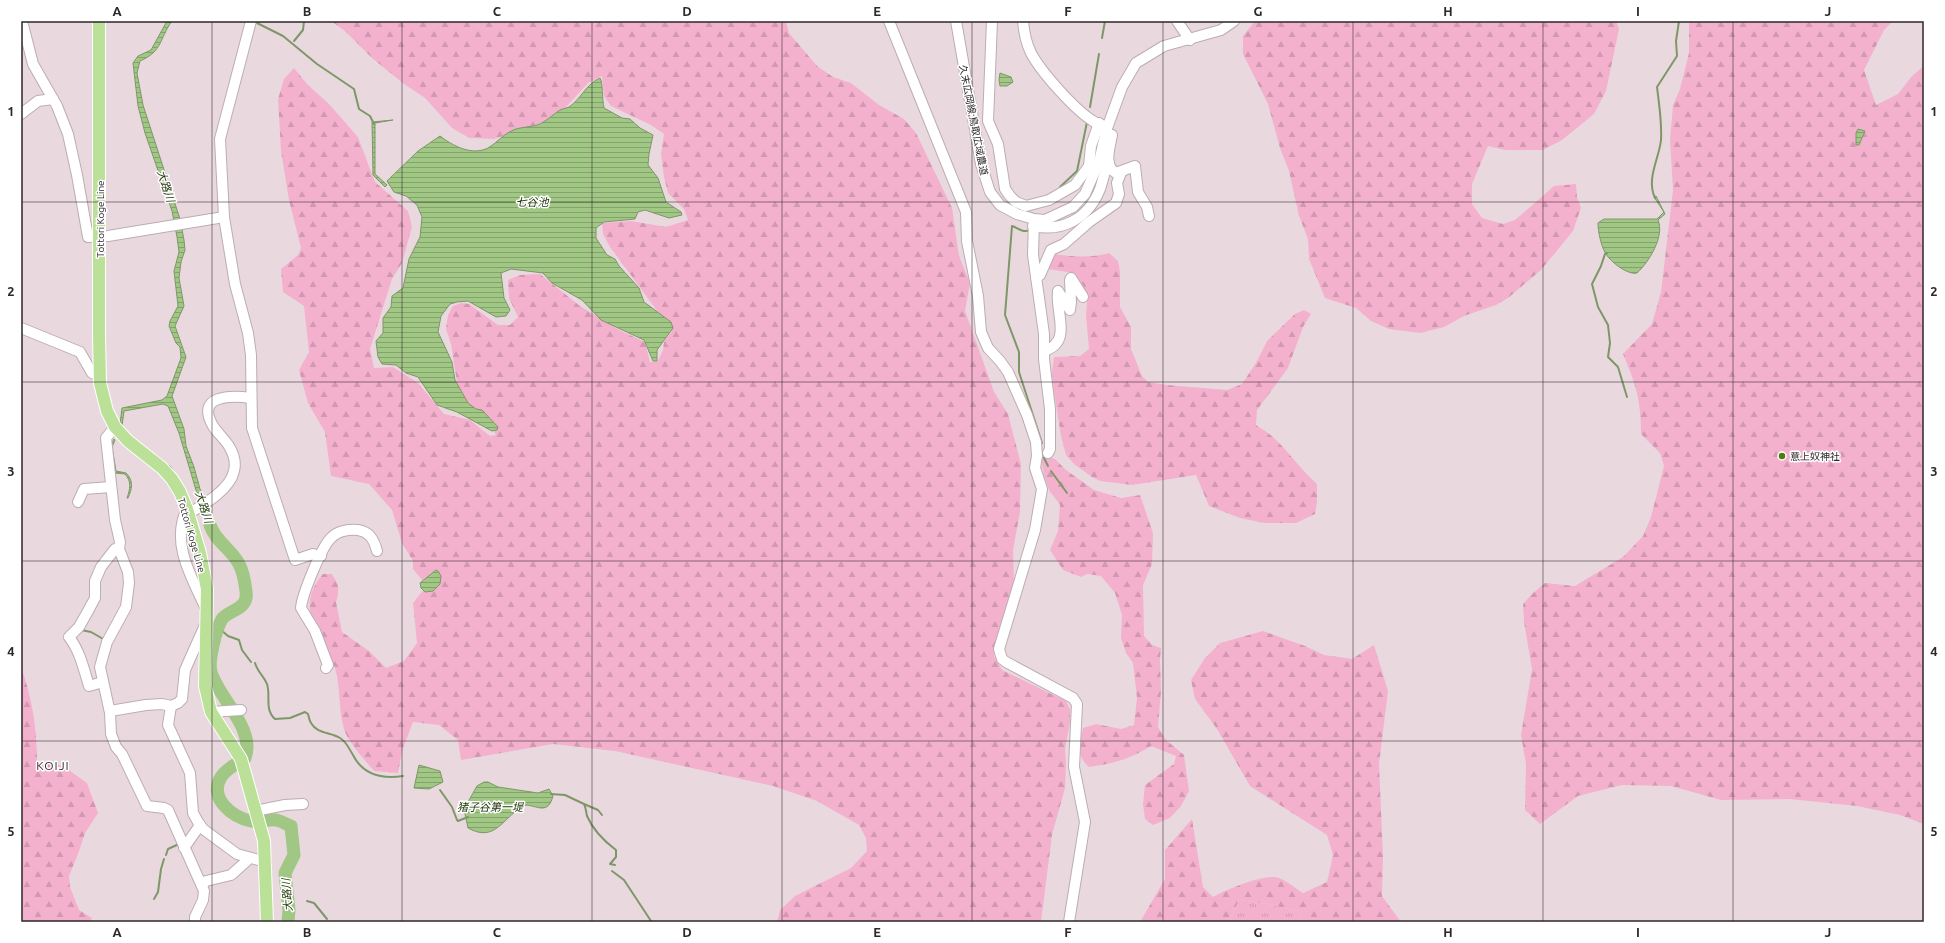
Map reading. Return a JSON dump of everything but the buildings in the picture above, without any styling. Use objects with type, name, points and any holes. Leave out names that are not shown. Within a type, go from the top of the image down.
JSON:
[{"type":"main road","name":"Tottori Koge Line","points":[[99,21],[100,376],[103,399],[115,427],[128,441],[162,468],[180,492],[188,512],[207,589],[204,676],[207,697],[211,712],[242,762],[264,841],[266,862],[267,922]]},
{"type":"street","points":[[22,21],[33,64],[53,100],[68,134],[88,237],[100,237],[224,216]]},
{"type":"street","points":[[251,21],[220,139],[224,216],[235,284],[248,333],[251,355],[252,428],[293,557],[297,561],[313,554],[321,556]]},
{"type":"street","points":[[889,21],[966,212],[967,241],[978,296],[983,338],[988,348],[1008,372],[1027,415],[1036,442],[1037,456],[1035,468],[1043,494],[1035,530],[999,650],[1002,659],[1006,662],[1073,698],[1077,704],[1074,767],[1085,822],[1069,922]]},
{"type":"street","name":"久末広岡線;鳥取広域農道","points":[[956,21],[981,164],[990,192],[1000,205],[1033,222],[1045,220],[1073,207],[1085,194],[1099,164],[1106,128],[1122,87],[1136,63],[1164,46],[1190,40],[1221,30],[1234,21]]},
{"type":"street","points":[[992,21],[988,121],[998,144],[1005,189],[1016,202],[1026,206],[1034,205],[1049,200],[1075,185],[1099,164],[1114,172],[1121,173],[1135,166],[1138,192],[1147,207],[1149,216]]},
{"type":"street","points":[[1022,21],[1024,36],[1032,54],[1045,74],[1080,110],[1094,122],[1106,128]]},
{"type":"street","points":[[1177,21],[1190,40]]},
{"type":"street","points":[[21,114],[38,101],[53,100]]},
{"type":"street","points":[[1036,277],[1040,275],[1051,250],[1064,244],[1089,222],[1116,204],[1118,194],[1117,183],[1121,173]]},
{"type":"street","points":[[1033,222],[1033,256],[1043,327],[1050,409],[1050,449],[1048,453]]},
{"type":"street","points":[[1044,351],[1055,346],[1060,337],[1058,292],[1060,291],[1067,308],[1070,310],[1071,278],[1082,297]]},
{"type":"street","points":[[21,328],[80,352],[92,373],[100,376]]},
{"type":"street","points":[[188,512],[209,502],[225,486],[234,470],[232,452],[217,432],[210,419],[209,408],[211,403],[220,397],[251,398]]},
{"type":"street","points":[[115,427],[106,438],[115,520],[120,542],[119,549],[128,572],[128,595],[126,607],[107,642],[100,667],[110,711],[111,734],[116,747],[122,754],[147,806],[164,808],[168,810],[202,885],[203,900],[195,917],[195,922]]},
{"type":"street","points":[[78,502],[84,489],[111,487]]},
{"type":"street","points":[[326,668],[328,665],[323,649],[315,630],[301,608],[312,573],[330,538],[343,531],[365,531],[370,535],[377,551]]},
{"type":"street","points":[[103,682],[89,686],[81,661],[74,644],[69,637],[79,627],[95,598],[95,581],[101,567],[114,549],[119,549]]},
{"type":"street","points":[[110,711],[146,705],[162,704],[171,706],[178,703],[182,699],[185,670],[207,615]]},
{"type":"street","points":[[171,706],[168,725],[175,742],[187,763],[190,773],[193,813],[200,825],[203,829],[237,854],[266,862]]},
{"type":"street","points":[[211,712],[240,710]]},
{"type":"street","points":[[257,817],[285,805],[303,804]]},
{"type":"street","points":[[184,848],[200,825]]},
{"type":"street","points":[[202,885],[206,881],[230,875],[250,858]]},
{"type":"green space","points":[[331,21],[786,21],[789,33],[817,66],[833,77],[851,83],[879,105],[904,119],[916,133],[952,208],[959,256],[970,283],[965,311],[994,392],[1008,414],[1021,464],[1020,512],[1013,550],[1014,584],[996,641],[994,656],[1002,670],[1066,701],[1070,709],[1070,722],[1065,749],[1065,788],[1052,835],[1041,922],[777,922],[780,910],[795,896],[851,868],[867,851],[866,838],[859,825],[817,801],[773,786],[615,751],[553,744],[461,760],[458,740],[439,725],[413,722],[402,751],[398,773],[374,771],[358,753],[345,732],[341,717],[335,668],[313,621],[310,610],[310,599],[314,587],[323,574],[332,574],[338,585],[336,602],[342,632],[369,651],[386,668],[404,661],[417,643],[413,603],[425,588],[423,581],[413,569],[413,561],[402,543],[392,510],[369,484],[331,476],[325,432],[308,403],[299,370],[309,352],[304,306],[283,292],[281,269],[298,255],[301,248],[289,200],[281,151],[278,99],[284,79],[294,68],[307,84],[329,104],[358,137],[375,182],[408,211],[412,227],[402,263],[392,279],[370,349],[374,368],[393,367],[418,383],[444,414],[470,420],[490,436],[496,435],[489,423],[473,414],[459,395],[451,344],[446,329],[448,315],[453,306],[461,303],[469,304],[498,325],[510,325],[518,317],[509,298],[508,280],[520,275],[540,274],[580,306],[621,331],[645,342],[650,362],[658,361],[663,350],[664,342],[672,331],[610,247],[603,234],[602,223],[631,221],[666,227],[688,220],[684,209],[668,193],[661,154],[664,134],[651,125],[611,106],[604,96],[602,76],[588,83],[566,107],[546,121],[494,139],[469,138],[452,128],[425,98],[404,84],[372,58],[345,31]]},
{"type":"green space","points":[[1255,21],[1616,21],[1619,29],[1606,91],[1594,114],[1562,140],[1543,150],[1505,150],[1488,146],[1472,184],[1472,204],[1482,218],[1503,224],[1515,220],[1554,186],[1576,184],[1577,197],[1581,208],[1573,231],[1541,270],[1508,298],[1496,305],[1464,316],[1444,327],[1420,333],[1389,329],[1371,321],[1356,308],[1325,298],[1309,259],[1308,239],[1299,216],[1289,171],[1280,148],[1268,104],[1243,54],[1243,36]]},
{"type":"green space","points":[[1689,21],[1893,21],[1884,30],[1864,70],[1876,105],[1898,94],[1912,76],[1924,66],[1924,824],[1900,815],[1857,806],[1789,799],[1721,800],[1671,786],[1622,785],[1578,796],[1540,824],[1525,810],[1526,764],[1521,735],[1532,669],[1524,622],[1523,604],[1545,583],[1575,586],[1623,557],[1643,536],[1651,517],[1664,466],[1660,453],[1641,434],[1637,392],[1623,354],[1652,324],[1661,292],[1673,190],[1670,140],[1673,105],[1680,89],[1689,53]]},
{"type":"green space","points":[[1109,253],[1118,261],[1120,272],[1120,307],[1131,327],[1131,349],[1142,376],[1148,382],[1227,390],[1242,384],[1256,363],[1267,341],[1295,314],[1304,310],[1311,314],[1303,327],[1288,368],[1257,410],[1256,425],[1274,438],[1317,484],[1315,514],[1296,523],[1264,523],[1240,518],[1209,506],[1196,475],[1132,485],[1100,481],[1074,464],[1066,455],[1061,436],[1054,392],[1052,372],[1054,357],[1080,356],[1089,349],[1086,315],[1087,303],[1084,287],[1074,273],[1048,269],[1054,254],[1068,256],[1095,256]]},
{"type":"green space","points":[[1043,455],[1055,459],[1066,470],[1094,490],[1121,498],[1140,495],[1153,533],[1152,564],[1143,585],[1144,636],[1152,645],[1161,648],[1161,691],[1158,727],[1166,740],[1184,755],[1189,791],[1181,806],[1170,818],[1153,825],[1145,819],[1143,804],[1145,785],[1174,764],[1176,756],[1151,746],[1135,755],[1121,760],[1089,767],[1080,754],[1083,728],[1096,724],[1121,729],[1134,725],[1137,698],[1133,663],[1126,653],[1121,638],[1122,615],[1115,593],[1101,576],[1087,574],[1081,577],[1063,570],[1050,550],[1058,531],[1060,505],[1049,490],[1041,459]]},
{"type":"green space","points":[[1263,631],[1305,646],[1324,655],[1352,659],[1374,645],[1388,691],[1379,764],[1383,855],[1382,896],[1401,922],[1302,922],[1298,911],[1268,904],[1239,900],[1229,922],[1140,922],[1165,879],[1165,850],[1192,819],[1203,887],[1213,897],[1227,890],[1265,878],[1279,878],[1303,893],[1327,882],[1333,855],[1327,835],[1250,786],[1217,729],[1195,699],[1191,680],[1205,658],[1220,643]]},
{"type":"green space","points":[[21,667],[33,713],[37,761],[63,766],[87,783],[98,813],[85,833],[69,876],[70,887],[79,910],[92,918],[90,922],[21,922]]},
{"type":"green space","points":[[1239,900],[1268,904],[1298,911],[1302,922],[1229,922]]},
{"type":"water","points":[[167,21],[172,21],[160,44],[153,53],[140,61],[137,73],[143,105],[180,219],[184,240],[185,250],[181,262],[179,278],[184,306],[175,326],[186,357],[172,396],[184,429],[186,446],[200,489],[208,506],[215,533],[221,539],[218,543],[210,535],[207,527],[179,433],[168,406],[163,404],[124,411],[122,426],[120,424],[122,408],[162,400],[167,396],[181,358],[180,347],[176,343],[169,326],[178,306],[174,271],[179,252],[177,237],[172,211],[145,133],[138,106],[133,63],[138,56],[151,50]]},
{"type":"water","points":[[1000,73],[1011,77],[1013,82],[1007,86],[1000,86]]},
{"type":"water","name":"七谷池","points":[[600,78],[602,83],[604,108],[622,118],[630,119],[640,128],[653,135],[648,165],[658,178],[666,202],[681,212],[682,215],[669,218],[645,210],[638,212],[635,219],[604,222],[596,228],[596,238],[607,255],[615,259],[619,266],[639,288],[644,302],[671,322],[673,328],[657,350],[657,361],[653,361],[644,340],[601,320],[582,300],[552,283],[543,273],[511,269],[501,273],[504,298],[510,310],[506,316],[496,317],[468,301],[457,302],[450,304],[441,316],[438,332],[452,362],[455,380],[468,403],[476,409],[482,410],[498,427],[497,430],[492,431],[457,412],[437,405],[418,377],[406,373],[396,365],[382,364],[378,357],[376,341],[383,333],[383,318],[391,307],[392,296],[403,288],[409,259],[420,237],[422,217],[417,205],[406,196],[394,192],[387,181],[418,151],[440,136],[463,149],[476,151],[488,148],[512,131],[519,128],[540,124],[560,110],[569,107],[591,84]]},
{"type":"water","points":[[393,120],[375,123],[375,174],[387,185],[385,187],[373,175],[372,122]]},
{"type":"water","points":[[1858,129],[1865,131],[1859,145],[1856,145],[1856,133]]},
{"type":"water","points":[[1656,196],[1664,212],[1654,197]]},
{"type":"water","points":[[1664,212],[1665,214],[1658,220],[1660,226],[1658,241],[1655,248],[1651,256],[1637,273],[1624,270],[1608,257],[1601,243],[1598,223],[1604,219],[1657,219]]},
{"type":"water","points":[[114,439],[115,440],[112,447],[116,471],[126,473],[131,482],[128,498],[130,486],[129,480],[125,474],[115,473],[110,447]]},
{"type":"water","points":[[436,570],[441,576],[440,584],[433,591],[425,592],[421,588],[420,583]]},
{"type":"water","points":[[419,765],[440,771],[443,782],[429,789],[414,788]]},
{"type":"water","name":"猪子谷第一堤","points":[[484,782],[488,782],[498,787],[538,793],[549,789],[553,796],[548,806],[538,808],[526,805],[493,830],[486,833],[478,832],[468,828],[464,809],[477,786]]},
{"type":"waterway","points":[[294,41],[303,30],[304,21]]},
{"type":"waterway","points":[[1102,38],[1105,21]]},
{"type":"waterway","points":[[1655,198],[1652,176],[1661,140],[1657,87],[1677,56],[1676,41],[1679,21]]},
{"type":"waterway","points":[[255,22],[283,36],[317,64],[354,89],[359,109],[370,116],[374,124]]},
{"type":"waterway","points":[[1090,107],[1099,54]]},
{"type":"waterway","points":[[1060,187],[1077,171],[1087,122]]},
{"type":"waterway","points":[[1030,230],[1022,231],[1012,226],[1005,315],[1019,352],[1019,372],[1042,443]]},
{"type":"waterway","points":[[1607,253],[1605,254],[1592,284],[1598,307],[1608,325],[1610,343],[1608,357],[1618,367],[1627,397]]},
{"type":"waterway","points":[[155,455],[162,461]]},
{"type":"waterway","points":[[1044,458],[1048,466]]},
{"type":"waterway","points":[[167,465],[174,473]]},
{"type":"waterway","points":[[1051,471],[1067,493]]},
{"type":"waterway","name":"大路川","points":[[210,525],[212,531],[239,564],[243,574],[246,591],[245,602],[242,606],[222,619],[213,645],[210,667],[211,672],[221,693],[241,725],[247,747],[245,758],[229,769],[221,777],[218,785],[218,792],[224,805],[230,811],[244,819],[254,821],[276,820],[291,826],[294,855],[285,873],[289,910],[288,922]]},
{"type":"waterway","points":[[81,630],[91,632],[105,640]]},
{"type":"waterway","points":[[221,630],[228,636],[239,640],[242,650],[251,662]]},
{"type":"waterway","points":[[255,663],[267,684],[269,707],[275,719],[290,718],[305,712],[308,714],[310,722],[314,727],[320,731],[340,738],[348,746],[357,762],[368,771],[381,776],[403,776]]},
{"type":"waterway","points":[[440,790],[452,807],[458,821],[468,817]]},
{"type":"waterway","points":[[551,794],[565,795],[584,804],[587,816],[592,826],[603,839],[616,850],[616,857],[610,864],[615,865]]},
{"type":"waterway","points":[[584,804],[598,810],[602,815]]},
{"type":"waterway","points":[[166,855],[168,849],[179,844]]},
{"type":"waterway","points":[[154,899],[158,892],[164,859]]},
{"type":"waterway","points":[[612,871],[624,880],[651,921]]},
{"type":"waterway","points":[[307,901],[314,903],[327,919]]},
{"type":"waterway","points":[[340,922],[383,922]]},
{"type":"place","name":"意上奴神社","points":[[1782,456]]},
{"type":"district","name":"KOIJI","points":[[53,766]]}]
